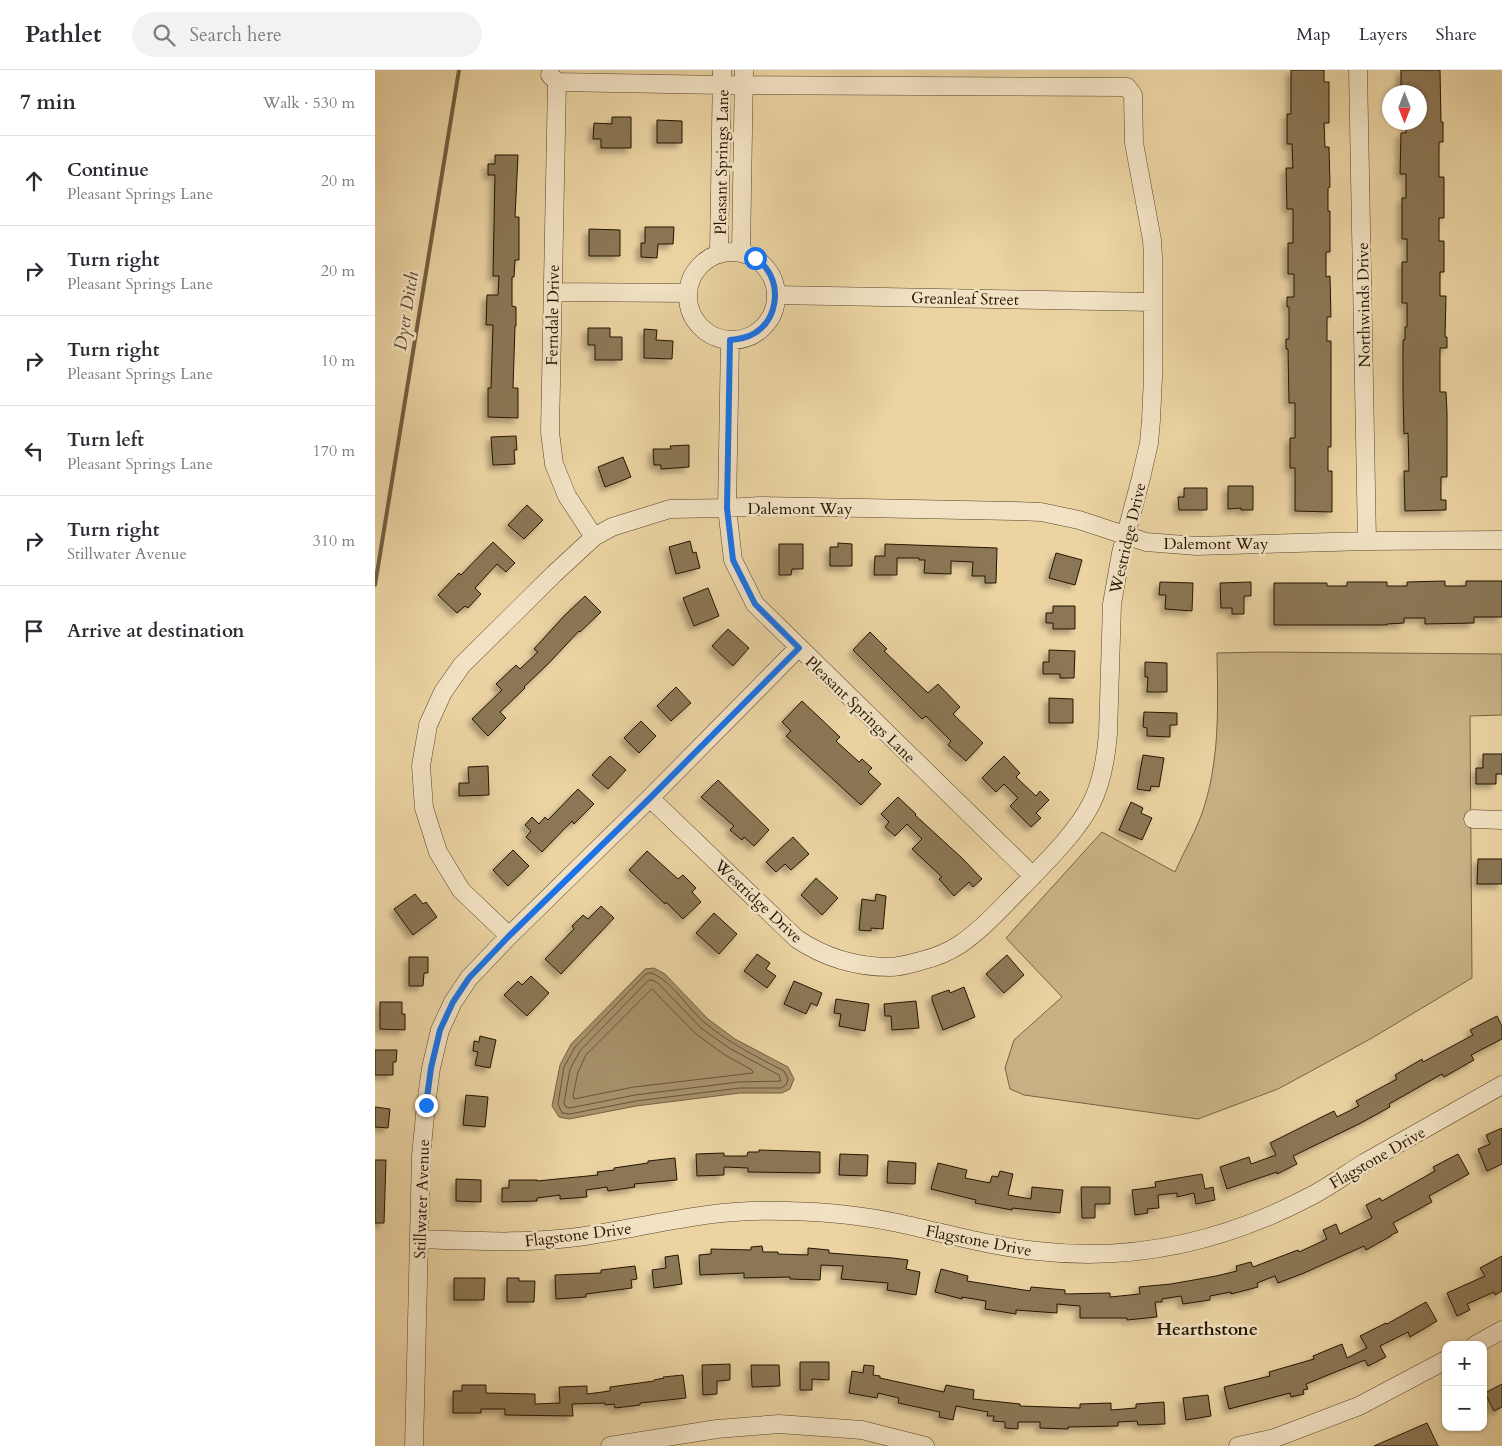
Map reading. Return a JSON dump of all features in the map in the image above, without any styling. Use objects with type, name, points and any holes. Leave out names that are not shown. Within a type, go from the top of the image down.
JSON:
[{"type":"street","name":"Northwinds Drive","points":[[1358,70],[1367,541]]},
{"type":"street","points":[[722,77],[744,77]]},
{"type":"street","name":"Ferndale Drive","points":[[594,537],[567,496],[554,464],[550,432],[553,292],[553,79],[722,77]]},
{"type":"street","name":"Pleasant Springs Lane","points":[[719,253],[722,77]]},
{"type":"street","name":"Pleasant Springs Lane","points":[[741,252],[744,77]]},
{"type":"street","name":"Westridge Drive","points":[[650,798],[797,939],[813,949],[837,959],[891,967],[936,956],[958,946],[984,926],[1033,876],[1078,825],[1091,804],[1101,780],[1109,734],[1112,604],[1115,577],[1149,444],[1153,302],[1152,240],[1134,143],[1133,95],[1127,87],[744,77]]},
{"type":"street","name":"Pleasant Springs Lane","points":[[687,293],[690,280],[697,268],[707,259],[719,253],[741,252],[755,258],[766,267],[773,280],[776,295]]},
{"type":"street","points":[[553,292],[687,293],[689,307],[695,320],[704,330],[716,337],[730,340],[744,338],[757,332],[767,322],[774,309],[776,295]]},
{"type":"street","name":"Greanleaf Street","points":[[776,295],[1153,302]]},
{"type":"street","name":"Pleasant Springs Lane","points":[[730,340],[727,508],[733,560],[755,604],[1033,876]]},
{"type":"street","name":"Dalemont Way","points":[[509,936],[461,890],[438,852],[424,808],[421,766],[428,725],[443,692],[462,665],[594,537],[612,527],[670,509],[786,507],[1041,512],[1079,520],[1147,542],[1197,546],[1367,541],[1502,540]]},
{"type":"street","name":"Stillwater Avenue","points":[[413,1446],[421,1156],[431,1068],[440,1030],[453,1002],[469,978],[509,936],[799,648]]},
{"type":"street","points":[[1473,819],[1502,820]]},
{"type":"street","name":"Flagstone Drive","points":[[419,1239],[511,1242],[578,1237],[719,1214],[751,1211],[871,1218],[1035,1251],[1092,1255],[1153,1250],[1224,1234],[1263,1220],[1313,1196],[1347,1173],[1502,1085]]},
{"type":"street","points":[[1482,1341],[1502,1330]]},
{"type":"street","points":[[1238,1446],[1275,1438],[1359,1406],[1442,1362]]},
{"type":"street","points":[[610,1446],[717,1429],[779,1424],[861,1430],[925,1446]]},
{"type":"shaded area","points":[[1217,653],[1502,654],[1502,715],[1470,716],[1472,978],[1372,1038],[1278,1089],[1198,1119],[1024,1095],[1010,1089],[1005,1068],[1014,1040],[1062,997],[1006,938],[1102,832],[1175,872],[1201,816],[1212,776],[1217,736]]},
{"type":"water","points":[[654,968],[665,974],[708,1019],[735,1039],[788,1067],[794,1079],[790,1089],[782,1093],[740,1093],[636,1106],[569,1119],[559,1117],[552,1106],[560,1065],[571,1044],[645,969]]},
{"type":"building","points":[[1291,70],[1324,70],[1324,82],[1329,82],[1329,123],[1324,123],[1325,147],[1329,147],[1330,187],[1328,188],[1328,211],[1330,211],[1330,252],[1326,252],[1326,277],[1330,276],[1331,317],[1327,317],[1327,341],[1331,341],[1331,447],[1328,447],[1328,471],[1332,471],[1332,512],[1295,511],[1295,468],[1290,468],[1290,438],[1295,438],[1295,403],[1289,403],[1288,349],[1286,349],[1286,339],[1289,339],[1289,307],[1287,307],[1287,297],[1294,297],[1294,274],[1288,274],[1288,243],[1293,243],[1293,209],[1287,209],[1286,168],[1293,168],[1292,144],[1287,144],[1287,114],[1291,114]]},
{"type":"building","points":[[1401,70],[1440,70],[1443,142],[1439,142],[1439,177],[1444,177],[1444,218],[1439,218],[1439,241],[1444,241],[1444,272],[1440,272],[1440,296],[1446,296],[1445,337],[1447,337],[1447,348],[1440,348],[1440,392],[1446,392],[1447,412],[1447,477],[1441,477],[1441,500],[1446,500],[1446,510],[1405,511],[1404,471],[1409,471],[1408,433],[1404,434],[1403,340],[1405,340],[1405,327],[1407,327],[1407,303],[1402,303],[1402,262],[1407,262],[1407,239],[1402,239],[1402,198],[1406,198],[1406,174],[1400,174],[1401,133],[1406,133],[1406,130],[1427,130],[1427,85],[1401,85]]},
{"type":"building","points":[[612,117],[631,117],[631,148],[601,148],[601,139],[593,139],[594,123],[612,124]]},
{"type":"building","points":[[657,120],[682,121],[682,143],[657,143]]},
{"type":"building","points":[[495,155],[518,155],[515,217],[519,217],[519,260],[515,260],[514,277],[512,277],[512,306],[516,307],[513,388],[518,388],[518,418],[488,417],[488,388],[491,388],[493,325],[486,325],[487,295],[498,295],[499,276],[493,276],[495,175],[488,175],[488,164],[495,164]]},
{"type":"building","points":[[645,227],[674,227],[673,244],[658,244],[657,258],[641,257],[641,243],[645,243]]},
{"type":"building","points":[[589,229],[620,230],[620,256],[589,256]]},
{"type":"building","points":[[588,328],[610,328],[610,337],[622,337],[622,360],[595,360],[595,345],[588,345]]},
{"type":"building","points":[[644,329],[657,330],[656,340],[673,341],[672,359],[644,358]]},
{"type":"building","points":[[516,436],[515,464],[493,465],[491,437]]},
{"type":"building","points":[[689,445],[689,467],[661,469],[661,465],[654,465],[653,449],[671,449],[670,446]]},
{"type":"building","points":[[623,457],[631,477],[605,487],[598,467]]},
{"type":"building","points":[[1228,486],[1253,486],[1253,510],[1241,510],[1241,508],[1228,509]]},
{"type":"building","points":[[1184,488],[1207,488],[1207,510],[1179,510],[1178,497],[1184,497]]},
{"type":"building","points":[[527,505],[543,520],[524,539],[508,525]]},
{"type":"building","points":[[690,541],[693,553],[696,552],[700,568],[676,574],[669,547]]},
{"type":"building","points":[[493,542],[515,563],[506,572],[497,564],[475,588],[481,594],[468,608],[465,606],[457,613],[438,595],[459,573],[461,575]]},
{"type":"building","points":[[838,543],[852,544],[852,566],[830,566],[830,547],[838,547]]},
{"type":"building","points":[[779,544],[803,544],[803,569],[792,569],[791,575],[779,575]]},
{"type":"building","points":[[885,544],[997,548],[996,583],[985,583],[985,576],[972,576],[973,562],[951,561],[951,574],[924,573],[925,560],[919,560],[919,558],[897,558],[897,575],[874,575],[875,556],[885,556]]},
{"type":"building","points":[[1056,553],[1082,560],[1075,585],[1049,578]]},
{"type":"building","points":[[1445,581],[1445,586],[1466,586],[1466,581],[1502,581],[1502,617],[1474,617],[1474,623],[1425,624],[1425,618],[1404,618],[1404,623],[1387,625],[1274,625],[1274,583],[1327,583],[1327,586],[1347,586],[1347,582],[1387,582],[1387,586],[1407,586],[1407,582]]},
{"type":"building","points":[[1160,582],[1193,583],[1192,611],[1165,609],[1166,595],[1159,595]]},
{"type":"building","points":[[1251,582],[1251,596],[1244,596],[1244,614],[1232,614],[1232,608],[1221,608],[1220,583]]},
{"type":"building","points":[[708,588],[719,616],[694,626],[683,598]]},
{"type":"building","points":[[585,596],[601,612],[579,631],[500,712],[506,718],[488,736],[472,719],[502,690],[496,684],[516,665],[520,669],[538,652],[534,649]]},
{"type":"building","points":[[1053,606],[1075,606],[1075,629],[1053,629],[1053,623],[1046,623],[1046,613],[1053,613]]},
{"type":"building","points":[[728,629],[749,648],[733,666],[712,646]]},
{"type":"building","points":[[870,632],[887,649],[884,651],[928,693],[938,684],[960,707],[953,714],[983,743],[966,761],[948,745],[951,741],[926,716],[922,719],[853,650]]},
{"type":"building","points":[[1049,650],[1075,651],[1074,678],[1060,678],[1060,674],[1043,674],[1043,662],[1049,662]]},
{"type":"building","points":[[1145,662],[1167,663],[1167,692],[1147,692],[1148,677],[1145,677]]},
{"type":"building","points":[[676,687],[691,703],[671,721],[657,706]]},
{"type":"building","points":[[1049,698],[1073,699],[1073,723],[1049,723]]},
{"type":"building","points":[[802,701],[840,737],[836,741],[859,762],[862,759],[872,768],[868,772],[881,784],[861,805],[786,736],[791,731],[782,722]]},
{"type":"building","points":[[1144,712],[1177,713],[1177,725],[1170,725],[1170,737],[1147,736],[1147,728],[1143,727]]},
{"type":"building","points":[[641,721],[656,736],[639,753],[624,738]]},
{"type":"building","points":[[1483,754],[1502,754],[1502,774],[1496,774],[1496,784],[1476,784],[1476,768],[1483,768]]},
{"type":"building","points":[[1143,755],[1164,758],[1159,787],[1151,786],[1150,791],[1137,789]]},
{"type":"building","points":[[610,756],[626,770],[608,789],[592,775]]},
{"type":"building","points":[[1004,756],[1020,773],[1016,777],[1036,796],[1040,791],[1049,800],[1036,813],[1041,818],[1031,827],[1010,806],[1018,798],[1004,784],[996,792],[982,778]]},
{"type":"building","points":[[488,766],[489,795],[459,796],[459,783],[469,783],[468,767]]},
{"type":"building","points":[[718,780],[769,830],[754,846],[744,837],[742,840],[730,830],[734,826],[701,797]]},
{"type":"building","points":[[578,789],[594,804],[574,824],[572,821],[542,852],[526,837],[531,831],[525,825],[532,817],[539,824],[545,817],[548,820]]},
{"type":"building","points":[[898,797],[982,879],[973,887],[969,882],[954,896],[939,879],[942,877],[912,849],[922,839],[907,824],[895,836],[885,827],[889,822],[881,814]]},
{"type":"building","points":[[1131,802],[1143,808],[1141,813],[1152,818],[1142,840],[1119,830]]},
{"type":"building","points":[[793,837],[809,854],[791,870],[785,864],[776,872],[766,862]]},
{"type":"building","points":[[513,850],[529,866],[508,886],[493,870]]},
{"type":"building","points":[[647,851],[678,879],[683,875],[696,888],[692,892],[701,902],[683,919],[629,870]]},
{"type":"building","points":[[1478,859],[1502,859],[1502,884],[1477,884]]},
{"type":"building","points":[[816,878],[838,898],[822,915],[801,895]]},
{"type":"building","points":[[415,894],[423,904],[426,902],[437,917],[413,935],[394,909]]},
{"type":"building","points":[[876,894],[886,896],[883,929],[859,930],[862,899],[875,901]]},
{"type":"building","points":[[601,906],[614,918],[561,974],[545,959],[574,929],[572,926],[583,915],[588,919]]},
{"type":"building","points":[[714,913],[737,934],[719,954],[696,933]]},
{"type":"building","points":[[757,954],[770,963],[766,969],[776,976],[767,988],[744,971]]},
{"type":"building","points":[[1007,955],[1024,975],[1004,993],[986,974]]},
{"type":"building","points":[[409,957],[428,957],[428,973],[424,973],[423,986],[409,986]]},
{"type":"building","points":[[531,976],[549,993],[527,1016],[504,995],[518,981],[522,985]]},
{"type":"building","points":[[794,981],[822,993],[817,1006],[811,1003],[806,1014],[784,1004]]},
{"type":"building","points":[[964,987],[975,1017],[943,1030],[932,996],[949,990],[950,993]]},
{"type":"building","points":[[836,999],[869,1004],[865,1031],[839,1026],[841,1014],[834,1013]]},
{"type":"building","points":[[916,1001],[919,1028],[892,1030],[891,1016],[885,1016],[884,1004]]},
{"type":"building","points":[[380,1002],[402,1002],[402,1014],[405,1014],[405,1030],[380,1029]]},
{"type":"building","points":[[1497,1016],[1502,1026],[1502,1039],[1471,1055],[1474,1060],[1444,1077],[1442,1074],[1389,1104],[1390,1107],[1359,1124],[1293,1156],[1297,1164],[1277,1174],[1277,1172],[1227,1189],[1220,1167],[1249,1157],[1251,1164],[1276,1155],[1270,1143],[1334,1111],[1337,1117],[1359,1106],[1356,1101],[1397,1079],[1395,1075],[1422,1059],[1423,1062],[1473,1035],[1470,1030]]},
{"type":"building","points":[[480,1036],[496,1040],[490,1068],[475,1065],[478,1052],[473,1051],[474,1041],[479,1042]]},
{"type":"building","points":[[375,1050],[397,1050],[396,1062],[393,1062],[393,1075],[375,1075]]},
{"type":"building","points":[[466,1095],[488,1097],[485,1127],[463,1125]]},
{"type":"building","points":[[375,1107],[390,1109],[388,1128],[375,1127]]},
{"type":"building","points":[[1502,1128],[1502,1164],[1487,1171],[1478,1149],[1490,1144],[1486,1135]]},
{"type":"building","points":[[759,1150],[820,1152],[820,1173],[748,1172],[748,1168],[724,1167],[724,1175],[697,1176],[696,1154],[724,1153],[724,1156],[747,1156],[748,1152],[759,1152]]},
{"type":"building","points":[[840,1154],[868,1155],[867,1176],[839,1175]]},
{"type":"building","points":[[1458,1154],[1469,1174],[1429,1196],[1432,1202],[1393,1223],[1398,1232],[1366,1250],[1364,1246],[1278,1283],[1275,1276],[1257,1283],[1258,1287],[1231,1294],[1231,1292],[1210,1296],[1210,1300],[1183,1304],[1181,1296],[1162,1299],[1162,1302],[1155,1302],[1157,1317],[1127,1320],[1127,1318],[1080,1318],[1080,1306],[1057,1304],[1057,1313],[1016,1310],[1016,1314],[985,1309],[986,1301],[962,1297],[962,1299],[935,1292],[941,1269],[968,1276],[967,1281],[1030,1291],[1031,1287],[1065,1290],[1065,1294],[1110,1293],[1110,1297],[1140,1294],[1139,1287],[1171,1284],[1237,1271],[1236,1266],[1251,1262],[1253,1267],[1298,1250],[1299,1252],[1327,1239],[1323,1230],[1336,1224],[1340,1234],[1372,1218],[1366,1205],[1380,1198],[1382,1201],[1435,1171],[1433,1167]]},
{"type":"building","points":[[675,1158],[677,1180],[634,1184],[635,1187],[608,1191],[607,1187],[586,1190],[587,1197],[560,1199],[560,1195],[537,1198],[537,1201],[502,1202],[502,1188],[509,1188],[509,1180],[537,1181],[598,1175],[597,1172],[614,1170],[614,1168]]},
{"type":"building","points":[[375,1160],[386,1160],[384,1223],[375,1223]]},
{"type":"building","points":[[888,1161],[916,1163],[915,1184],[887,1183]]},
{"type":"building","points":[[938,1163],[967,1170],[965,1178],[990,1183],[992,1176],[998,1177],[1000,1171],[1013,1174],[1008,1195],[1031,1199],[1032,1187],[1063,1190],[1060,1213],[1012,1208],[1012,1210],[975,1203],[976,1200],[931,1189]]},
{"type":"building","points":[[1202,1174],[1205,1189],[1213,1187],[1215,1200],[1196,1204],[1194,1193],[1177,1197],[1177,1193],[1158,1195],[1159,1208],[1147,1209],[1148,1213],[1135,1215],[1132,1190],[1156,1187],[1155,1182]]},
{"type":"building","points":[[456,1179],[481,1180],[481,1202],[456,1201]]},
{"type":"building","points":[[1081,1187],[1110,1187],[1110,1204],[1095,1204],[1095,1218],[1082,1218]]},
{"type":"building","points":[[762,1246],[763,1252],[778,1252],[778,1254],[808,1255],[808,1248],[829,1250],[829,1253],[908,1260],[906,1269],[920,1272],[916,1295],[887,1290],[888,1283],[841,1279],[843,1266],[821,1265],[820,1280],[790,1279],[790,1277],[744,1278],[744,1273],[700,1275],[699,1255],[711,1254],[711,1249],[751,1250],[751,1247]]},
{"type":"building","points":[[678,1255],[682,1284],[654,1288],[652,1270],[666,1268],[665,1257]]},
{"type":"building","points":[[1502,1256],[1502,1291],[1495,1295],[1494,1292],[1467,1304],[1470,1310],[1457,1316],[1447,1293],[1485,1276],[1480,1268]]},
{"type":"building","points":[[635,1266],[637,1279],[631,1280],[632,1288],[586,1294],[586,1297],[556,1299],[555,1275],[601,1273],[601,1270]]},
{"type":"building","points":[[454,1278],[485,1278],[484,1300],[454,1300]]},
{"type":"building","points":[[507,1278],[519,1278],[519,1281],[535,1281],[534,1302],[507,1302]]},
{"type":"building","points":[[1426,1302],[1437,1321],[1410,1337],[1408,1332],[1380,1346],[1386,1357],[1368,1366],[1365,1360],[1306,1384],[1308,1389],[1303,1390],[1304,1394],[1291,1397],[1290,1393],[1229,1409],[1224,1387],[1270,1376],[1269,1372],[1314,1359],[1313,1356],[1342,1344],[1347,1358],[1367,1348],[1360,1336],[1387,1324]]},
{"type":"building","points":[[800,1362],[829,1362],[829,1380],[812,1379],[812,1390],[800,1390]]},
{"type":"building","points":[[730,1364],[730,1380],[717,1381],[717,1394],[703,1395],[702,1365]]},
{"type":"building","points":[[751,1365],[779,1365],[780,1386],[752,1387]]},
{"type":"building","points":[[864,1365],[874,1366],[873,1375],[880,1376],[880,1378],[944,1392],[946,1385],[974,1390],[973,1399],[1020,1404],[1020,1406],[1080,1408],[1080,1404],[1111,1403],[1111,1410],[1136,1408],[1136,1404],[1164,1402],[1165,1424],[1138,1425],[1137,1421],[1118,1422],[1118,1426],[1068,1427],[1068,1429],[1040,1428],[1040,1422],[1018,1422],[1018,1429],[1005,1428],[1005,1422],[993,1421],[994,1416],[987,1416],[988,1412],[956,1406],[953,1420],[939,1417],[940,1412],[898,1403],[899,1398],[878,1393],[877,1398],[849,1393],[852,1371],[863,1373]]},
{"type":"building","points":[[683,1375],[686,1398],[615,1408],[614,1404],[605,1405],[605,1403],[572,1404],[573,1416],[505,1415],[505,1409],[481,1409],[481,1413],[453,1413],[453,1391],[462,1391],[462,1385],[486,1385],[486,1393],[535,1394],[535,1404],[560,1403],[559,1387],[587,1386],[587,1394],[610,1391],[610,1387]]},
{"type":"building","points":[[1502,1384],[1502,1407],[1494,1411],[1487,1397],[1487,1392]]},
{"type":"building","points":[[1208,1395],[1211,1416],[1186,1420],[1183,1398]]},
{"type":"building","points":[[1427,1423],[1438,1446],[1374,1446]]},
{"type":"waterway","name":"Dyer Ditch","points":[[375,585],[459,70]]},
{"type":"district","name":"Hearthstone","points":[[1207,1329]]},
{"type":"route","points":[[426,1105],[431,1068],[440,1030],[453,1002],[469,978],[799,648],[755,604],[733,560],[727,508],[730,340],[744,338],[757,332],[767,322],[774,309],[776,295],[773,280],[766,267],[755,258]]}]
